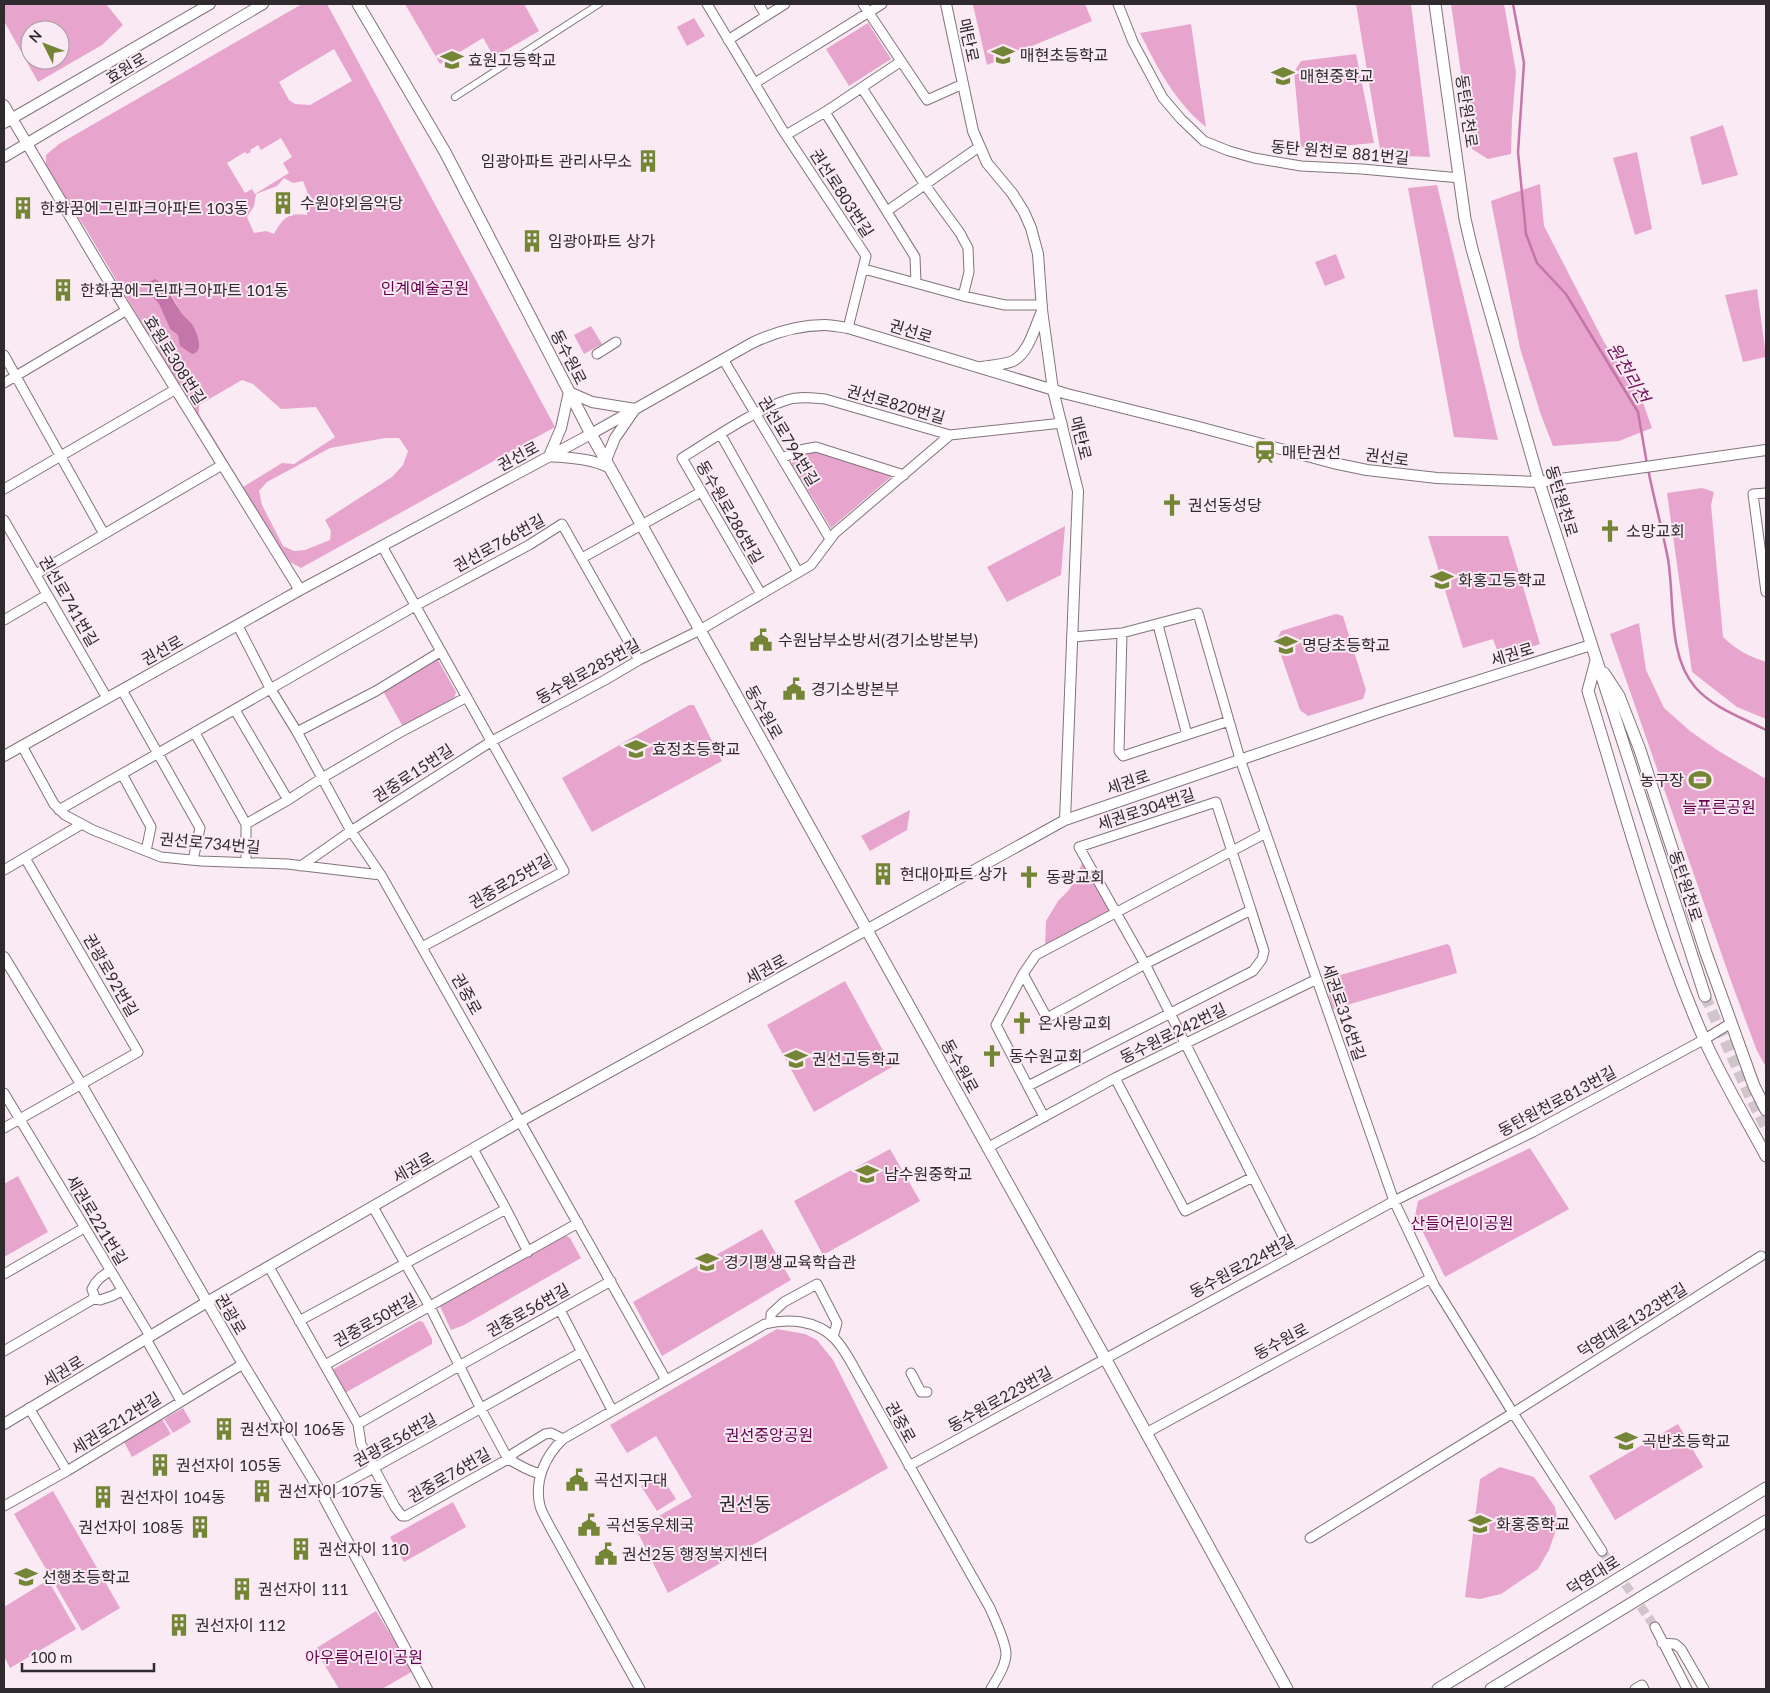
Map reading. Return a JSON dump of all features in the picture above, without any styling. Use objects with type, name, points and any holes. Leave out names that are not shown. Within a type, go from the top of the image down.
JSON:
[{"type":"main road","name":"동수원로","points":[[358,4],[445,152],[591,434],[1287,1689]]},
{"type":"main road","name":"동탄원천로","points":[[1436,4],[1465,219],[1472,249],[1539,482],[1704,996]]},
{"type":"main road","points":[[1596,660],[1619,696],[1640,750],[1706,953],[1754,1086],[1766,1110]]},
{"type":"main road","points":[[1596,660],[1588,691],[1664,939],[1704,1039],[1766,1156]]},
{"type":"main road","name":"덕영대로","points":[[1438,1689],[1766,1488]]},
{"type":"main road","points":[[1491,1689],[1766,1521]]},
{"type":"street","name":"효원로","points":[[8,121],[210,4]]},
{"type":"street","name":"효원로","points":[[4,157],[263,4]]},
{"type":"street","points":[[455,97],[599,4]]},
{"type":"street","name":"권선로803번길","points":[[707,4],[786,135],[866,256],[848,328]]},
{"type":"street","points":[[759,4],[766,16]]},
{"type":"street","points":[[728,40],[785,4]]},
{"type":"street","points":[[755,83],[865,8],[882,4]]},
{"type":"street","name":"매탄로","points":[[946,4],[972,131],[987,163],[1012,193],[1031,228],[1038,254],[1042,308],[1053,390],[1078,491],[1064,820]]},
{"type":"street","name":"동탄 원천로 881번길","points":[[1118,4],[1133,42],[1163,98],[1204,141],[1228,151],[1254,158],[1301,166],[1362,169],[1460,178]]},
{"type":"street","points":[[786,135],[825,112],[900,62],[865,8]]},
{"type":"street","name":"매탄로","points":[[900,62],[926,100],[963,84]]},
{"type":"street","points":[[862,88],[925,185],[960,233],[968,248],[969,272],[963,296]]},
{"type":"street","name":"효원로308번길","points":[[4,106],[8,121],[27,144],[300,590]]},
{"type":"street","points":[[825,112],[915,257],[916,284]]},
{"type":"street","points":[[887,212],[979,147]]},
{"type":"street","points":[[864,269],[963,296],[1005,305],[1042,308],[1028,345],[1019,357],[1006,363],[978,367]]},
{"type":"street","points":[[4,383],[127,310]]},
{"type":"street","name":"권선로","points":[[4,756],[300,590],[591,434],[759,339],[788,329],[811,325],[848,328],[1053,390],[1334,463],[1368,470],[1437,478],[1539,482],[1611,470],[1766,450]]},
{"type":"street","points":[[597,354],[616,342]]},
{"type":"street","points":[[4,355],[104,534]]},
{"type":"street","name":"권선로794번길","points":[[722,359],[830,539]]},
{"type":"street","points":[[4,489],[176,389]]},
{"type":"street","points":[[569,392],[592,402],[635,409],[614,438],[608,464],[549,456],[562,422],[569,392]]},
{"type":"street","name":"권선로820번길","points":[[756,414],[787,400],[808,397],[825,398],[950,435],[1062,423]]},
{"type":"street","name":"동수원로286번길","points":[[756,414],[682,458],[761,594]]},
{"type":"street","name":"동수원로286번길","points":[[720,435],[798,572]]},
{"type":"street","points":[[700,630],[811,564],[835,533],[950,435]]},
{"type":"street","points":[[782,458],[800,450],[816,447],[904,475]]},
{"type":"street","points":[[36,574],[222,465]]},
{"type":"street","points":[[639,660],[582,558],[701,492]]},
{"type":"street","points":[[1766,493],[1753,494],[1766,592]]},
{"type":"street","name":"권선로741번길","points":[[4,520],[107,698]]},
{"type":"street","name":"권선로766번길","points":[[415,606],[529,545],[562,524],[582,558]]},
{"type":"street","points":[[382,546],[440,652],[492,741]]},
{"type":"street","points":[[4,620],[47,595]]},
{"type":"street","points":[[60,810],[415,606]]},
{"type":"street","name":"세권로316번길","points":[[1158,625],[1198,613],[1240,759],[1394,1201]]},
{"type":"street","points":[[1072,637],[1122,634],[1158,625],[1187,735]]},
{"type":"street","name":"권중로","points":[[238,626],[270,688],[297,732],[351,831],[382,875],[666,1380]]},
{"type":"street","name":"동수원로285번길","points":[[492,741],[639,660],[700,630]]},
{"type":"street","points":[[1122,634],[1119,751],[1123,756],[1229,721]]},
{"type":"street","name":"세권로","points":[[4,1424],[207,1302],[521,1121],[1064,820],[1437,693],[1590,645]]},
{"type":"street","points":[[297,732],[376,691],[440,652]]},
{"type":"street","points":[[122,690],[200,828],[192,860]]},
{"type":"street","points":[[246,824],[399,733],[467,697]]},
{"type":"street","points":[[235,710],[288,800]]},
{"type":"street","points":[[195,733],[246,824],[246,862]]},
{"type":"street","name":"권중로15번길","points":[[301,866],[351,831],[492,741]]},
{"type":"street","name":"권중로25번길","points":[[422,947],[564,870],[492,741]]},
{"type":"street","name":"권선로734번길","points":[[22,746],[54,804],[65,815],[161,857],[301,866],[382,875]]},
{"type":"street","points":[[122,774],[151,827],[146,851]]},
{"type":"street","name":"세권로304번길","points":[[1028,1086],[1170,1013],[1253,971],[1262,959],[1264,951],[1216,802],[1079,847],[1145,964],[1170,1013],[1186,1043],[1293,1256]]},
{"type":"street","points":[[4,870],[82,824]]},
{"type":"street","points":[[1044,1117],[996,1025],[1023,974],[1036,955],[1266,833]]},
{"type":"street","name":"권광로92번길","points":[[25,858],[138,1052],[81,1084]]},
{"type":"street","points":[[1023,974],[1047,1018],[1145,964],[1251,910]]},
{"type":"street","name":"권광로","points":[[4,957],[81,1084],[243,1364],[323,1496],[427,1689]]},
{"type":"street","name":"동수원로242번길","points":[[987,1148],[1115,1078],[1317,979]]},
{"type":"street","name":"동탄원천로813번길","points":[[1394,1201],[1533,1132],[1731,1023]]},
{"type":"street","points":[[1115,1078],[1184,1211],[1253,1176]]},
{"type":"street","points":[[4,1128],[81,1084]]},
{"type":"street","name":"세권로221번길","points":[[4,1093],[122,1291],[181,1400]]},
{"type":"street","points":[[473,1149],[528,1252]]},
{"type":"street","points":[[1394,1201],[1431,1278],[1602,1551]]},
{"type":"street","name":"동수원로224번길","points":[[1105,1358],[1394,1201]]},
{"type":"street","name":"권중로50번길","points":[[372,1207],[430,1307]]},
{"type":"street","points":[[300,1322],[506,1209]]},
{"type":"street","name":"권중로50번길","points":[[269,1266],[325,1365],[578,1223]]},
{"type":"street","points":[[4,1274],[84,1228]]},
{"type":"street","name":"덕영대로1323번길","points":[[1310,1538],[1514,1413],[1764,1254]]},
{"type":"street","points":[[95,1298],[92,1289],[95,1282],[110,1271]]},
{"type":"street","name":"동수원로","points":[[1146,1433],[1431,1278]]},
{"type":"street","name":"권중로56번길","points":[[358,1424],[611,1281]]},
{"type":"street","points":[[771,1322],[771,1314],[784,1302],[817,1284],[838,1323],[833,1337]]},
{"type":"street","points":[[4,1351],[95,1298],[100,1300],[122,1291]]},
{"type":"street","points":[[430,1307],[481,1409]]},
{"type":"street","points":[[560,1310],[612,1410]]},
{"type":"street","name":"권중로","points":[[640,1689],[550,1528],[540,1506],[538,1488],[540,1474],[548,1457],[563,1439],[765,1324],[786,1320],[805,1322],[820,1328],[833,1337],[865,1387],[990,1608],[1006,1652],[1002,1670],[991,1689]]},
{"type":"street","name":"권광로56번길","points":[[323,1496],[582,1352]]},
{"type":"street","name":"동수원로223번길","points":[[909,1466],[1105,1358]]},
{"type":"street","name":"세권로212번길","points":[[29,1408],[67,1471],[243,1364]]},
{"type":"street","points":[[325,1365],[358,1424],[361,1444],[374,1468]]},
{"type":"street","points":[[911,1373],[921,1392],[927,1392]]},
{"type":"street","name":"권중로76번길","points":[[374,1468],[395,1507],[402,1516],[406,1516],[508,1459],[481,1409]]},
{"type":"street","points":[[540,1474],[527,1471],[518,1463],[508,1459],[514,1453],[546,1434],[551,1433],[563,1439]]},
{"type":"street","points":[[4,1506],[37,1486],[40,1488],[67,1471]]},
{"type":"street","points":[[1654,1628],[1687,1689]]},
{"type":"street","points":[[1662,1643],[1675,1644],[1680,1649],[1704,1689]]},
{"type":"street","points":[[1635,1689],[1642,1685],[1644,1689]]},
{"type":"green space","points":[[4,4],[106,4],[123,25],[102,45],[70,64],[70,20],[20,20],[20,50],[4,21]]},
{"type":"green space","name":"인계예술공원","points":[[302,4],[327,4],[555,427],[301,568],[288,561],[189,403],[86,229],[46,171],[46,155],[59,144]],"holes":[[[334,49],[352,81],[310,105],[295,104],[289,100],[279,82]],[[281,138],[292,157],[283,163],[289,173],[255,194],[252,189],[245,193],[227,163],[245,152],[247,154],[251,152],[250,150],[258,145],[261,150]],[[284,178],[293,183],[303,181],[308,194],[314,200],[307,206],[307,215],[295,214],[287,217],[274,234],[266,231],[254,233],[247,217],[254,206],[256,194],[277,186]],[[158,280],[171,294],[180,311],[192,325],[199,348],[170,329],[159,304]],[[242,380],[253,384],[281,409],[316,407],[335,437],[294,464],[282,463],[243,487],[199,414],[199,405]],[[385,438],[399,438],[408,451],[403,465],[392,477],[325,520],[331,531],[330,540],[305,550],[294,551],[283,546],[262,505],[259,491],[267,482],[330,448]]]},
{"type":"green space","points":[[405,4],[524,4],[539,31],[494,57],[483,38],[440,64]]},
{"type":"green space","name":"매현초등학교","points":[[1085,4],[1092,21],[987,65],[973,5]]},
{"type":"green space","points":[[1356,4],[1411,4],[1430,157],[1381,155]]},
{"type":"green space","points":[[1451,4],[1504,4],[1516,72],[1511,154],[1488,159],[1472,149]]},
{"type":"green space","points":[[694,18],[705,36],[687,46],[677,27]]},
{"type":"green space","points":[[868,23],[891,59],[849,86],[826,49]]},
{"type":"green space","points":[[1191,24],[1206,127],[1176,96],[1140,33]]},
{"type":"green space","points":[[1356,54],[1374,143],[1309,149],[1301,147],[1294,72],[1301,61]]},
{"type":"green space","points":[[31,70],[59,70],[38,82]]},
{"type":"green space","points":[[1723,125],[1738,175],[1702,185],[1690,137]]},
{"type":"green space","points":[[1637,152],[1652,229],[1635,235],[1613,158]]},
{"type":"green space","points":[[1540,184],[1544,226],[1604,342],[1642,400],[1652,428],[1619,441],[1553,446],[1520,348],[1491,201]]},
{"type":"green space","points":[[1437,185],[1498,440],[1454,437],[1408,188]]},
{"type":"green space","points":[[1336,254],[1345,278],[1325,286],[1315,262]]},
{"type":"green space","points":[[1757,289],[1766,357],[1743,362],[1725,295]]},
{"type":"green space","points":[[591,326],[602,344],[584,354],[574,335]]},
{"type":"green space","points":[[813,450],[888,472],[892,476],[831,528],[792,464],[792,456]]},
{"type":"green space","points":[[1702,488],[1714,492],[1711,505],[1723,637],[1743,652],[1766,662],[1766,719],[1737,707],[1692,672],[1667,493]]},
{"type":"green space","points":[[1065,526],[1061,575],[1007,602],[987,567]]},
{"type":"green space","points":[[1428,536],[1508,536],[1540,644],[1500,658],[1493,639],[1463,648]]},
{"type":"green space","points":[[1336,614],[1343,616],[1366,690],[1363,699],[1308,716],[1300,710],[1276,641],[1281,631]]},
{"type":"green space","name":"늘푸른공원","points":[[1639,623],[1646,670],[1664,708],[1690,731],[1717,750],[1766,779],[1766,1067],[1757,1051],[1731,981],[1610,634]]},
{"type":"green space","points":[[433,659],[438,660],[456,692],[454,699],[406,726],[402,725],[384,693],[387,687]]},
{"type":"green space","points":[[689,705],[694,705],[722,761],[592,832],[562,778]]},
{"type":"green space","points":[[910,810],[907,830],[870,851],[861,836]]},
{"type":"green space","points":[[1083,860],[1113,913],[1045,949],[1046,921],[1058,901],[1076,879]]},
{"type":"green space","points":[[1447,944],[1450,946],[1457,973],[1333,1009],[1325,982],[1327,979]]},
{"type":"green space","points":[[845,981],[892,1067],[814,1112],[767,1025]]},
{"type":"green space","name":"산들어린이공원","points":[[1530,1148],[1569,1209],[1445,1277],[1415,1216],[1418,1201]]},
{"type":"green space","points":[[890,1149],[920,1201],[823,1255],[794,1201]]},
{"type":"green space","points":[[18,1176],[48,1232],[4,1257],[4,1184]]},
{"type":"green space","points":[[762,1229],[791,1280],[662,1356],[633,1302]]},
{"type":"green space","points":[[563,1234],[570,1238],[581,1258],[464,1325],[451,1330],[439,1304]]},
{"type":"green space","points":[[419,1321],[423,1322],[432,1339],[432,1344],[343,1394],[330,1371]]},
{"type":"green space","name":"권선중앙공원","points":[[777,1329],[805,1334],[817,1340],[833,1360],[888,1468],[668,1593],[636,1529],[692,1497],[656,1436],[627,1453],[610,1425]]},
{"type":"green space","points":[[183,1408],[191,1422],[173,1433],[164,1419]]},
{"type":"green space","points":[[162,1419],[171,1434],[132,1457],[124,1442]]},
{"type":"green space","points":[[1678,1424],[1703,1467],[1615,1520],[1589,1476]]},
{"type":"green space","points":[[1500,1467],[1534,1477],[1555,1507],[1558,1524],[1549,1550],[1538,1569],[1501,1594],[1480,1599],[1465,1597],[1480,1479]]},
{"type":"green space","points":[[660,1474],[676,1499],[657,1511],[641,1486]]},
{"type":"green space","points":[[53,1491],[120,1608],[82,1631],[14,1514]]},
{"type":"green space","points":[[453,1502],[466,1527],[404,1562],[390,1537]]},
{"type":"green space","points":[[48,1580],[76,1629],[10,1668],[4,1656],[4,1607]]},
{"type":"green space","name":"아우름어린이공원","points":[[376,1611],[413,1671],[382,1689],[339,1689],[315,1649]]},
{"type":"shaded area","points":[[155,279],[166,288],[180,311],[192,324],[199,344],[198,350],[195,353],[192,354],[180,346],[178,335],[170,329],[159,304],[149,292],[147,286],[149,282]]},
{"type":"waterway","name":"원천리천","points":[[1513,4],[1524,63],[1518,152],[1526,234],[1537,263],[1566,294],[1638,412],[1647,464]]},
{"type":"waterway","name":"원천리천","points":[[1648,469],[1668,559],[1676,643],[1686,674],[1695,687],[1710,701],[1766,730]]},
{"type":"tunnel","points":[[1705,996],[1750,1097],[1766,1128]]},
{"type":"tunnel","points":[[1602,1551],[1655,1627]]},
{"type":"place","name":"매현초등학교","points":[[1003,55]]},
{"type":"place","name":"효원고등학교","points":[[452,60]]},
{"type":"place","name":"매현중학교","points":[[1283,76]]},
{"type":"place","name":"임광아파트 관리사무소","points":[[648,161]]},
{"type":"place","name":"수원야외음악당","points":[[283,203]]},
{"type":"place","name":"한화꿈에그린파크아파트 103동","points":[[23,208]]},
{"type":"place","name":"임광아파트 상가","points":[[532,241]]},
{"type":"place","name":"한화꿈에그린파크아파트 101동","points":[[63,290]]},
{"type":"place","name":"매탄권선","points":[[1265,452]]},
{"type":"place","name":"권선동성당","points":[[1172,505]]},
{"type":"place","name":"소망교회","points":[[1610,531]]},
{"type":"place","name":"화홍고등학교","points":[[1442,580]]},
{"type":"place","name":"수원남부소방서(경기소방본부)","points":[[761,640]]},
{"type":"place","name":"명당초등학교","points":[[1286,645]]},
{"type":"place","name":"경기소방본부","points":[[794,689]]},
{"type":"place","name":"효정초등학교","points":[[636,749]]},
{"type":"place","name":"농구장","points":[[1700,780]]},
{"type":"place","name":"현대아파트 상가","points":[[883,874]]},
{"type":"place","name":"동광교회","points":[[1029,877]]},
{"type":"place","name":"온사랑교회","points":[[1022,1023]]},
{"type":"place","name":"동수원교회","points":[[992,1056]]},
{"type":"place","name":"권선고등학교","points":[[796,1059]]},
{"type":"place","name":"남수원중학교","points":[[867,1174]]},
{"type":"place","name":"경기평생교육학습관","points":[[707,1262]]},
{"type":"place","name":"권선자이 106동","points":[[224,1429]]},
{"type":"place","name":"곡반초등학교","points":[[1626,1441]]},
{"type":"place","name":"권선자이 105동","points":[[160,1465]]},
{"type":"place","name":"곡선지구대","points":[[577,1480]]},
{"type":"place","name":"권선자이 107동","points":[[262,1491]]},
{"type":"place","name":"권선자이 104동","points":[[103,1497]]},
{"type":"place","name":"화홍중학교","points":[[1480,1524]]},
{"type":"place","name":"곡선동우체국","points":[[589,1525]]},
{"type":"place","name":"권선자이 108동","points":[[200,1527]]},
{"type":"place","name":"권선자이 110","points":[[301,1549]]},
{"type":"place","name":"권선2동 행정복지센터","points":[[606,1554]]},
{"type":"place","name":"선행초등학교","points":[[26,1577]]},
{"type":"place","name":"권선자이 111","points":[[242,1589]]},
{"type":"place","name":"권선자이 112","points":[[179,1625]]},
{"type":"district","name":"권선동","points":[[745,1504]]}]
